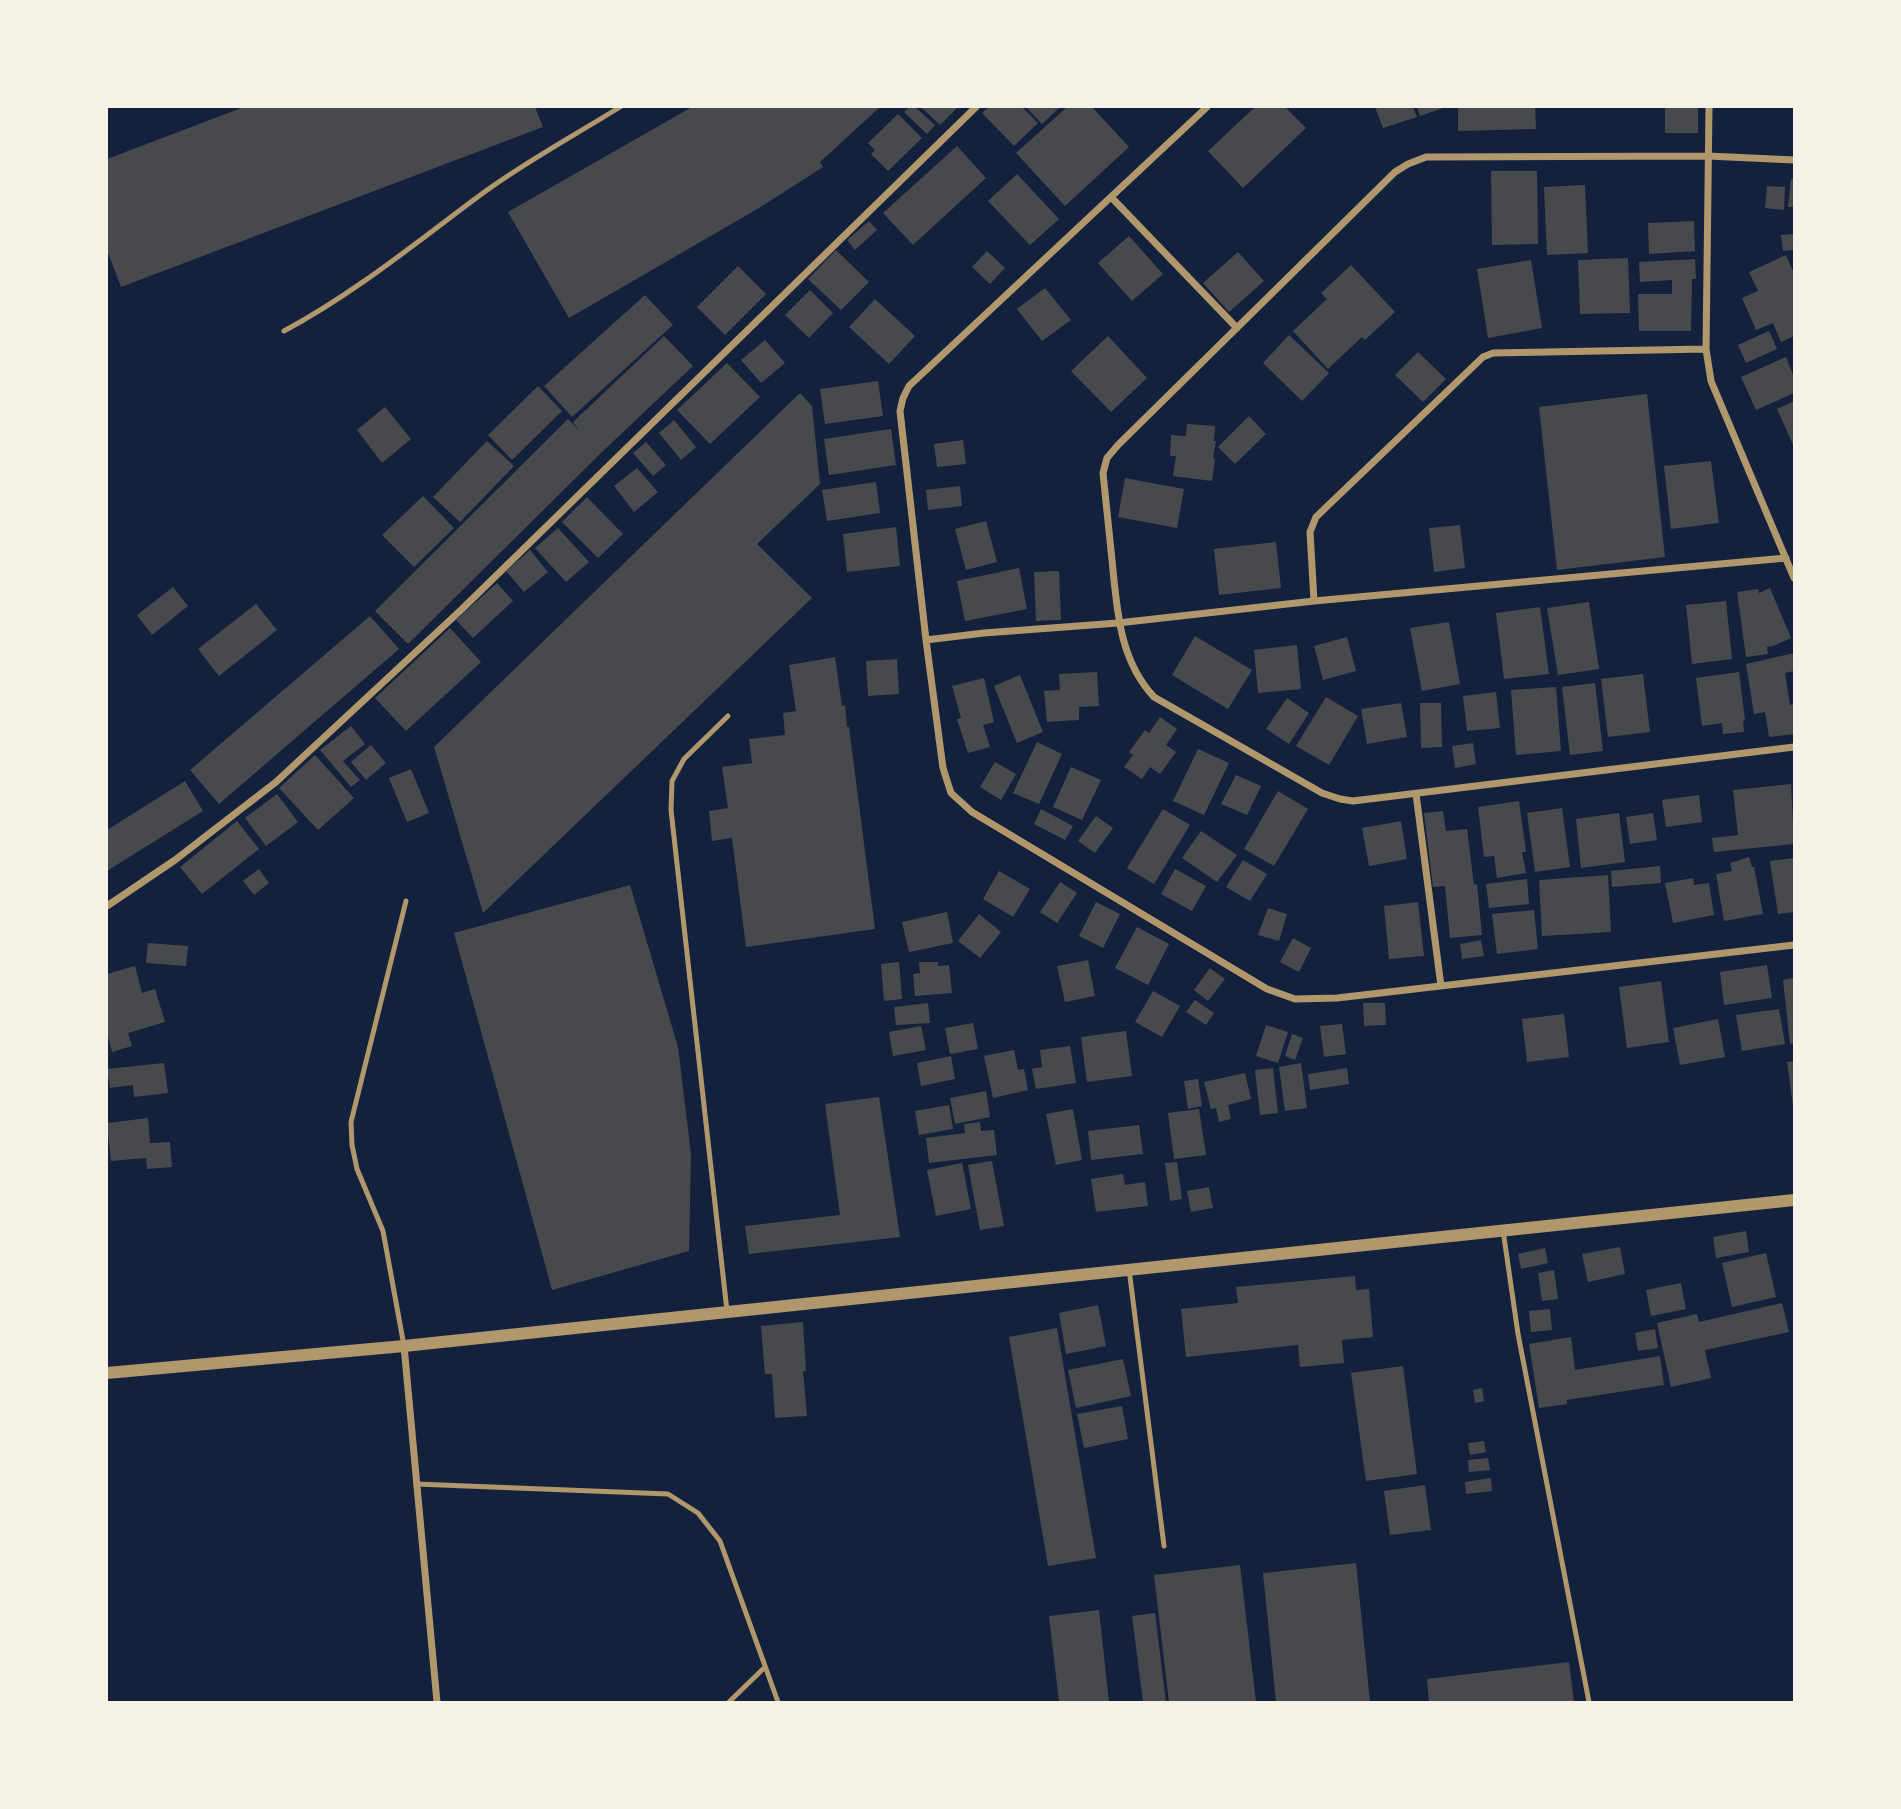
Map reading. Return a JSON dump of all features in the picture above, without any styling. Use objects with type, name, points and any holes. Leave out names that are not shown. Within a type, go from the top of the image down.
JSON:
[{"type":"street","points":[[107,905],[175,860],[276,782],[472,599],[976,107]]},
{"type":"street","points":[[1207,107],[909,386],[903,398],[900,411],[926,640],[943,768],[951,793],[972,811],[1267,989],[1295,999],[1337,998],[1794,945]]},
{"type":"street","points":[[1709,107],[1706,349],[1711,380],[1794,578]]},
{"type":"street","points":[[1794,160],[1708,156],[1426,157],[1408,164],[1395,173],[1118,445],[1107,458],[1103,473],[1118,623],[1141,684],[1154,697],[1322,793],[1353,801],[1794,747]]},
{"type":"street","points":[[1111,197],[1237,328]]},
{"type":"street","points":[[1314,601],[1310,532],[1316,517],[1482,357],[1493,353],[1706,349]]},
{"type":"street","points":[[926,640],[1786,558]]},
{"type":"street","points":[[1416,794],[1441,986]]},
{"type":"street","points":[[107,1373],[404,1346],[1794,1200]]},
{"type":"street","points":[[404,1346],[437,1702]]},
{"type":"lane","points":[[284,331],[318,313],[486,191],[620,107]]},
{"type":"lane","points":[[727,1312],[671,810],[672,781],[684,759],[728,716]]},
{"type":"lane","points":[[404,1346],[383,1231],[357,1169],[351,1122],[406,901]]},
{"type":"lane","points":[[1503,1230],[1518,1334],[1588,1702]]},
{"type":"lane","points":[[1129,1269],[1164,1546]]},
{"type":"lane","points":[[416,1484],[668,1494],[698,1513],[720,1541],[778,1702]]},
{"type":"lane","points":[[729,1702],[765,1667]]},
{"type":"building","points":[[244,107],[535,107],[543,127],[121,287],[107,250],[107,159]]},
{"type":"building","points":[[692,107],[880,107],[820,162],[823,167],[759,208],[569,318],[508,212]]},
{"type":"building","points":[[909,107],[915,107],[935,125],[927,134],[904,112]]},
{"type":"building","points":[[921,107],[958,107],[940,125]]},
{"type":"building","points":[[989,107],[1022,107],[1038,123],[1014,146],[982,113]]},
{"type":"building","points":[[1026,107],[1060,107],[1042,124]]},
{"type":"building","points":[[1067,107],[1092,107],[1129,147],[1065,206],[1016,153]]},
{"type":"building","points":[[1255,107],[1285,107],[1306,128],[1243,188],[1208,151]]},
{"type":"building","points":[[1375,107],[1413,107],[1417,117],[1383,128]]},
{"type":"building","points":[[1417,107],[1446,107],[1420,116]]},
{"type":"building","points":[[1458,107],[1535,107],[1536,129],[1458,131]]},
{"type":"building","points":[[1665,107],[1698,107],[1698,133],[1665,133]]},
{"type":"building","points":[[898,114],[922,138],[888,171],[871,154],[875,150],[868,143]]},
{"type":"building","points":[[957,146],[986,178],[913,245],[883,213]]},
{"type":"building","points":[[1491,171],[1537,171],[1538,244],[1492,245]]},
{"type":"building","points":[[1017,174],[1059,219],[1030,245],[988,201]]},
{"type":"building","points":[[1791,179],[1794,179],[1794,207],[1788,207]]},
{"type":"building","points":[[1585,185],[1588,253],[1547,255],[1544,187]]},
{"type":"building","points":[[1767,186],[1785,187],[1784,210],[1765,208]]},
{"type":"building","points":[[869,221],[877,230],[855,250],[847,240]]},
{"type":"building","points":[[1694,221],[1695,251],[1649,254],[1648,223]]},
{"type":"building","points":[[1794,234],[1794,250],[1783,251],[1781,235]]},
{"type":"building","points":[[1129,236],[1163,274],[1132,301],[1098,263]]},
{"type":"building","points":[[836,250],[869,282],[841,310],[808,279]]},
{"type":"building","points":[[987,251],[1005,268],[990,284],[972,267]]},
{"type":"building","points":[[1238,252],[1264,281],[1229,312],[1203,283]]},
{"type":"building","points":[[1786,255],[1794,273],[1794,336],[1781,342],[1773,323],[1756,330],[1742,298],[1758,291],[1749,272]]},
{"type":"building","points":[[1628,258],[1630,313],[1580,314],[1578,260]]},
{"type":"building","points":[[1695,259],[1696,279],[1692,279],[1691,331],[1639,331],[1638,294],[1672,294],[1672,280],[1640,282],[1639,262]]},
{"type":"building","points":[[1531,260],[1542,328],[1488,338],[1477,269]]},
{"type":"building","points":[[1351,265],[1395,312],[1365,340],[1362,337],[1328,369],[1293,331],[1327,299],[1321,293]]},
{"type":"building","points":[[738,266],[766,294],[725,335],[697,307]]},
{"type":"building","points":[[1045,288],[1071,320],[1042,341],[1017,309]]},
{"type":"building","points":[[810,290],[833,313],[809,338],[785,315]]},
{"type":"building","points":[[645,295],[673,325],[572,417],[544,386]]},
{"type":"building","points":[[875,299],[915,336],[889,364],[849,327]]},
{"type":"building","points":[[1769,331],[1777,349],[1746,363],[1738,345]]},
{"type":"building","points":[[1289,335],[1329,373],[1302,401],[1263,363]]},
{"type":"building","points":[[664,336],[693,366],[408,644],[375,611],[568,419],[580,431],[573,422]]},
{"type":"building","points":[[1108,336],[1147,378],[1111,412],[1071,371]]},
{"type":"building","points":[[765,340],[785,363],[761,383],[741,360]]},
{"type":"building","points":[[1418,352],[1446,379],[1423,402],[1395,375]]},
{"type":"building","points":[[1786,357],[1794,377],[1794,393],[1756,410],[1741,377]]},
{"type":"building","points":[[727,363],[760,397],[710,444],[677,410]]},
{"type":"building","points":[[878,381],[883,416],[825,424],[820,389]]},
{"type":"building","points":[[538,386],[562,411],[512,460],[488,435]]},
{"type":"building","points":[[800,393],[812,406],[820,484],[757,544],[812,598],[483,913],[434,747]]},
{"type":"building","points":[[1647,394],[1665,557],[1557,570],[1539,407]]},
{"type":"building","points":[[1794,401],[1794,447],[1777,409]]},
{"type":"building","points":[[385,407],[411,439],[382,463],[357,430]]},
{"type":"building","points":[[1249,416],[1266,434],[1235,464],[1218,447]]},
{"type":"building","points":[[674,420],[696,447],[681,460],[659,433]]},
{"type":"building","points":[[1187,424],[1215,426],[1212,481],[1173,476],[1176,456],[1170,456],[1171,435],[1186,436]]},
{"type":"building","points":[[891,429],[896,465],[829,475],[824,439]]},
{"type":"building","points":[[963,440],[966,464],[937,467],[934,444]]},
{"type":"building","points":[[487,441],[514,466],[460,522],[433,497]]},
{"type":"building","points":[[646,442],[666,465],[653,476],[633,453]]},
{"type":"building","points":[[1711,461],[1719,523],[1671,529],[1664,466]]},
{"type":"building","points":[[637,468],[658,492],[634,512],[614,486]]},
{"type":"building","points":[[1125,478],[1184,489],[1177,528],[1118,517]]},
{"type":"building","points":[[876,482],[880,513],[827,521],[822,490]]},
{"type":"building","points":[[960,486],[962,506],[928,510],[926,490]]},
{"type":"building","points":[[423,496],[454,528],[414,567],[382,535]]},
{"type":"building","points":[[587,497],[623,534],[598,558],[562,522]]},
{"type":"building","points":[[986,521],[997,562],[966,570],[955,529]]},
{"type":"building","points":[[1460,525],[1465,568],[1434,572],[1429,528]]},
{"type":"building","points":[[896,527],[900,566],[847,572],[843,534]]},
{"type":"building","points":[[558,528],[589,562],[566,582],[535,548]]},
{"type":"building","points":[[1276,542],[1281,588],[1219,595],[1214,549]]},
{"type":"building","points":[[530,550],[548,572],[524,592],[506,571]]},
{"type":"building","points":[[1019,568],[1027,609],[965,621],[957,581]]},
{"type":"building","points":[[1059,571],[1061,620],[1036,621],[1034,572]]},
{"type":"building","points":[[497,583],[513,601],[473,638],[456,620]]},
{"type":"building","points":[[173,587],[188,606],[152,635],[137,615]]},
{"type":"building","points":[[1770,588],[1791,638],[1767,647],[1768,654],[1746,657],[1737,592],[1758,589],[1759,593]]},
{"type":"building","points":[[1726,601],[1732,659],[1692,664],[1686,605]]},
{"type":"building","points":[[1589,602],[1599,669],[1558,675],[1547,608]]},
{"type":"building","points":[[256,604],[277,630],[219,676],[198,649]]},
{"type":"building","points":[[1540,607],[1549,674],[1504,679],[1496,613]]},
{"type":"building","points":[[370,616],[399,649],[219,804],[190,770]]},
{"type":"building","points":[[1449,622],[1460,684],[1422,691],[1410,628]]},
{"type":"building","points":[[450,628],[481,662],[406,731],[375,698]]},
{"type":"building","points":[[1195,636],[1252,670],[1228,709],[1172,675]]},
{"type":"building","points":[[1347,637],[1356,671],[1323,680],[1314,646]]},
{"type":"building","points":[[1297,645],[1301,689],[1258,693],[1254,650]]},
{"type":"building","points":[[1794,653],[1794,671],[1785,673],[1790,705],[1794,704],[1794,734],[1769,737],[1765,712],[1754,714],[1746,664]]},
{"type":"building","points":[[835,657],[842,706],[845,705],[849,727],[875,929],[746,947],[732,838],[712,841],[709,811],[728,808],[722,767],[752,763],[749,739],[785,735],[783,713],[796,711],[789,665]]},
{"type":"building","points":[[897,659],[899,694],[868,696],[866,661]]},
{"type":"building","points":[[1097,672],[1099,706],[1079,707],[1079,720],[1047,722],[1044,691],[1060,690],[1059,674]]},
{"type":"building","points":[[1739,672],[1744,732],[1723,734],[1722,723],[1702,726],[1696,678]]},
{"type":"building","points":[[1643,674],[1650,732],[1608,737],[1601,679]]},
{"type":"building","points":[[1020,675],[1043,732],[1017,743],[994,686]]},
{"type":"building","points":[[984,678],[994,722],[983,725],[990,747],[968,753],[957,719],[961,718],[952,686]]},
{"type":"building","points":[[1595,683],[1603,751],[1570,755],[1562,687]]},
{"type":"building","points":[[1556,687],[1561,751],[1516,755],[1511,690]]},
{"type":"building","points":[[1496,692],[1500,728],[1467,731],[1463,696]]},
{"type":"building","points":[[1326,697],[1358,716],[1329,765],[1296,746]]},
{"type":"building","points":[[1287,698],[1309,713],[1289,744],[1266,729]]},
{"type":"building","points":[[1401,703],[1407,737],[1367,744],[1361,709]]},
{"type":"building","points":[[1420,703],[1441,703],[1442,747],[1421,748]]},
{"type":"building","points":[[1160,717],[1177,729],[1166,745],[1176,752],[1160,774],[1150,767],[1142,779],[1124,767],[1133,755],[1129,752],[1145,730],[1149,733]]},
{"type":"building","points":[[351,726],[365,744],[343,761],[360,780],[351,787],[320,750]]},
{"type":"building","points":[[1037,742],[1062,754],[1039,804],[1013,793]]},
{"type":"building","points":[[1473,743],[1476,764],[1455,768],[1452,746]]},
{"type":"building","points":[[371,745],[386,763],[366,780],[351,762]]},
{"type":"building","points":[[1198,749],[1229,763],[1204,815],[1173,801]]},
{"type":"building","points":[[315,755],[354,798],[318,830],[279,788]]},
{"type":"building","points":[[995,762],[1016,774],[1001,800],[980,787]]},
{"type":"building","points":[[1071,767],[1101,780],[1082,820],[1053,807]]},
{"type":"building","points":[[411,769],[429,813],[407,822],[389,778]]},
{"type":"building","points":[[1236,775],[1261,786],[1247,815],[1221,804]]},
{"type":"building","points":[[185,781],[203,811],[107,871],[107,830]]},
{"type":"building","points":[[1791,784],[1794,844],[1714,852],[1712,838],[1738,835],[1733,790]]},
{"type":"building","points":[[1278,791],[1308,809],[1274,866],[1244,849]]},
{"type":"building","points":[[277,794],[298,822],[266,846],[245,818]]},
{"type":"building","points":[[1699,795],[1702,822],[1666,827],[1662,800]]},
{"type":"building","points":[[1519,801],[1526,873],[1497,878],[1494,856],[1484,857],[1478,807]]},
{"type":"building","points":[[1562,808],[1570,867],[1535,872],[1527,813]]},
{"type":"building","points":[[1041,809],[1073,826],[1065,840],[1034,824]]},
{"type":"building","points":[[1163,809],[1190,825],[1154,884],[1127,868]]},
{"type":"building","points":[[1443,811],[1446,831],[1467,829],[1474,885],[1477,884],[1482,935],[1450,938],[1445,886],[1433,887],[1424,813]]},
{"type":"building","points":[[1619,813],[1625,862],[1581,868],[1576,819]]},
{"type":"building","points":[[1653,813],[1657,840],[1630,844],[1626,817]]},
{"type":"building","points":[[1096,816],[1113,828],[1095,853],[1078,841]]},
{"type":"building","points":[[237,821],[259,849],[202,894],[180,867]]},
{"type":"building","points":[[1401,821],[1407,859],[1369,866],[1362,828]]},
{"type":"building","points":[[1201,831],[1237,855],[1217,882],[1182,858]]},
{"type":"building","points":[[1749,857],[1754,867],[1763,914],[1724,921],[1716,874],[1732,871],[1730,863]]},
{"type":"building","points":[[1794,858],[1794,912],[1778,914],[1770,861]]},
{"type":"building","points":[[1243,860],[1267,874],[1250,901],[1226,887]]},
{"type":"building","points":[[1660,866],[1661,883],[1612,887],[1611,871]]},
{"type":"building","points":[[259,869],[269,883],[254,895],[243,881]]},
{"type":"building","points":[[1175,869],[1206,886],[1192,911],[1161,894]]},
{"type":"building","points":[[999,871],[1030,889],[1013,917],[983,899]]},
{"type":"building","points":[[1608,875],[1611,932],[1542,936],[1539,880]]},
{"type":"building","points":[[1693,878],[1694,885],[1709,883],[1714,915],[1673,923],[1665,883]]},
{"type":"building","points":[[1527,879],[1529,904],[1489,908],[1486,884]]},
{"type":"building","points":[[1060,882],[1077,893],[1057,923],[1040,912]]},
{"type":"building","points":[[630,885],[678,1047],[691,1154],[689,1251],[552,1290],[454,933]]},
{"type":"building","points":[[1096,902],[1120,914],[1103,948],[1079,936]]},
{"type":"building","points":[[1418,902],[1424,956],[1389,959],[1384,906]]},
{"type":"building","points":[[1268,908],[1287,914],[1279,941],[1258,935]]},
{"type":"building","points":[[1534,910],[1538,949],[1497,954],[1492,914]]},
{"type":"building","points":[[947,912],[953,943],[909,952],[902,922]]},
{"type":"building","points":[[979,914],[1001,932],[980,958],[958,941]]},
{"type":"building","points":[[1137,927],[1169,944],[1148,985],[1115,968]]},
{"type":"building","points":[[1293,938],[1311,948],[1299,972],[1280,962]]},
{"type":"building","points":[[1481,940],[1484,956],[1462,959],[1460,944]]},
{"type":"building","points":[[148,943],[188,946],[186,966],[146,963]]},
{"type":"building","points":[[1088,960],[1095,996],[1065,1002],[1057,966]]},
{"type":"building","points":[[899,962],[902,999],[884,1001],[881,964]]},
{"type":"building","points":[[919,962],[949,965],[952,993],[915,996],[913,974],[920,973]]},
{"type":"building","points":[[1767,965],[1772,998],[1724,1005],[1720,972]]},
{"type":"building","points":[[135,966],[142,993],[155,989],[165,1022],[128,1033],[132,1046],[112,1052],[107,1038],[107,974]]},
{"type":"building","points":[[1210,968],[1225,979],[1208,1001],[1194,990]]},
{"type":"building","points":[[1794,978],[1794,1043],[1790,1044],[1783,980]]},
{"type":"building","points":[[1661,981],[1669,1042],[1627,1048],[1619,987]]},
{"type":"building","points":[[1153,991],[1180,1006],[1162,1037],[1135,1022]]},
{"type":"building","points":[[1195,1000],[1214,1013],[1206,1025],[1186,1012]]},
{"type":"building","points":[[928,1003],[930,1023],[896,1025],[894,1007]]},
{"type":"building","points":[[1363,1003],[1385,1003],[1386,1025],[1364,1026]]},
{"type":"building","points":[[1779,1009],[1785,1044],[1742,1051],[1736,1015]]},
{"type":"building","points":[[1564,1014],[1569,1057],[1527,1062],[1522,1019]]},
{"type":"building","points":[[1718,1019],[1725,1057],[1680,1065],[1673,1028]]},
{"type":"building","points":[[973,1023],[978,1049],[950,1054],[945,1028]]},
{"type":"building","points":[[1342,1024],[1346,1054],[1324,1057],[1320,1026]]},
{"type":"building","points":[[1266,1025],[1288,1032],[1278,1063],[1256,1056]]},
{"type":"building","points":[[921,1026],[926,1050],[893,1056],[889,1032]]},
{"type":"building","points":[[1126,1031],[1132,1076],[1087,1082],[1081,1037]]},
{"type":"building","points":[[1292,1034],[1303,1038],[1295,1060],[1285,1056]]},
{"type":"building","points":[[1070,1046],[1076,1083],[1036,1089],[1032,1069],[1042,1067],[1040,1050]]},
{"type":"building","points":[[1014,1050],[1018,1070],[1024,1069],[1028,1090],[993,1098],[984,1056]]},
{"type":"building","points":[[951,1056],[955,1079],[921,1086],[917,1063]]},
{"type":"building","points":[[1794,1061],[1794,1106],[1793,1106],[1787,1062]]},
{"type":"building","points":[[164,1063],[168,1093],[134,1097],[133,1085],[110,1088],[107,1069]]},
{"type":"building","points":[[1301,1063],[1307,1108],[1285,1111],[1279,1067]]},
{"type":"building","points":[[1273,1068],[1278,1113],[1260,1115],[1255,1070]]},
{"type":"building","points":[[1347,1068],[1349,1084],[1310,1090],[1308,1074]]},
{"type":"building","points":[[1245,1073],[1251,1099],[1228,1105],[1231,1119],[1219,1122],[1216,1108],[1211,1109],[1204,1082]]},
{"type":"building","points":[[1198,1079],[1202,1106],[1188,1109],[1184,1081]]},
{"type":"building","points":[[986,1091],[990,1117],[955,1124],[950,1098]]},
{"type":"building","points":[[879,1097],[900,1237],[749,1254],[745,1226],[840,1215],[825,1104]]},
{"type":"building","points":[[949,1105],[953,1129],[919,1135],[915,1111]]},
{"type":"building","points":[[1073,1109],[1082,1160],[1056,1165],[1046,1114]]},
{"type":"building","points":[[1199,1109],[1206,1155],[1174,1159],[1168,1113]]},
{"type":"building","points":[[148,1118],[150,1143],[170,1142],[172,1167],[147,1169],[146,1158],[111,1161],[107,1123]]},
{"type":"building","points":[[980,1122],[981,1131],[994,1130],[997,1155],[929,1163],[926,1138],[965,1133],[964,1124]]},
{"type":"building","points":[[1139,1125],[1143,1154],[1091,1160],[1088,1131]]},
{"type":"building","points":[[992,1161],[1004,1226],[980,1230],[968,1165]]},
{"type":"building","points":[[1177,1162],[1182,1199],[1170,1201],[1165,1163]]},
{"type":"building","points":[[962,1163],[971,1209],[936,1216],[927,1170]]},
{"type":"building","points":[[1123,1174],[1125,1185],[1145,1182],[1148,1206],[1096,1212],[1091,1179]]},
{"type":"building","points":[[1209,1187],[1213,1208],[1191,1212],[1187,1191]]},
{"type":"building","points":[[1746,1231],[1749,1252],[1716,1258],[1713,1237]]},
{"type":"building","points":[[1620,1247],[1625,1274],[1588,1282],[1582,1254]]},
{"type":"building","points":[[1545,1248],[1548,1263],[1521,1269],[1518,1254]]},
{"type":"building","points":[[1766,1253],[1776,1297],[1732,1307],[1722,1263]]},
{"type":"building","points":[[1554,1270],[1558,1299],[1542,1301],[1538,1273]]},
{"type":"building","points":[[1355,1276],[1356,1290],[1369,1289],[1373,1337],[1342,1340],[1344,1363],[1300,1367],[1298,1345],[1186,1357],[1181,1309],[1238,1303],[1236,1287]]},
{"type":"building","points":[[1681,1283],[1686,1309],[1651,1316],[1646,1290]]},
{"type":"building","points":[[1782,1303],[1789,1332],[1705,1350],[1711,1378],[1671,1387],[1657,1323],[1697,1314],[1699,1322]]},
{"type":"building","points":[[1098,1305],[1106,1346],[1066,1354],[1059,1313]]},
{"type":"building","points":[[1550,1309],[1552,1330],[1531,1332],[1529,1311]]},
{"type":"building","points":[[803,1322],[807,1416],[775,1418],[772,1374],[765,1374],[761,1326]]},
{"type":"building","points":[[1057,1328],[1096,1558],[1048,1566],[1009,1337]]},
{"type":"building","points":[[1655,1329],[1658,1348],[1638,1351],[1635,1333]]},
{"type":"building","points":[[1571,1337],[1575,1370],[1660,1356],[1664,1385],[1567,1400],[1567,1404],[1539,1408],[1529,1344]]},
{"type":"building","points":[[1123,1359],[1131,1396],[1076,1408],[1068,1370]]},
{"type":"building","points":[[1403,1366],[1417,1474],[1366,1481],[1351,1373]]},
{"type":"building","points":[[1482,1388],[1484,1401],[1475,1403],[1473,1390]]},
{"type":"building","points":[[1122,1406],[1128,1439],[1084,1448],[1077,1414]]},
{"type":"building","points":[[1484,1441],[1486,1452],[1470,1455],[1468,1443]]},
{"type":"building","points":[[1488,1458],[1490,1470],[1469,1472],[1468,1460]]},
{"type":"building","points":[[1491,1478],[1492,1491],[1466,1494],[1465,1482]]},
{"type":"building","points":[[1425,1485],[1431,1530],[1390,1535],[1384,1491]]},
{"type":"building","points":[[1356,1563],[1370,1702],[1276,1702],[1263,1573]]},
{"type":"building","points":[[1240,1565],[1256,1702],[1169,1702],[1154,1575]]},
{"type":"building","points":[[1099,1610],[1109,1702],[1059,1702],[1049,1616]]},
{"type":"building","points":[[1155,1613],[1166,1702],[1143,1702],[1132,1616]]},
{"type":"building","points":[[1569,1662],[1574,1702],[1429,1702],[1427,1679]]}]
